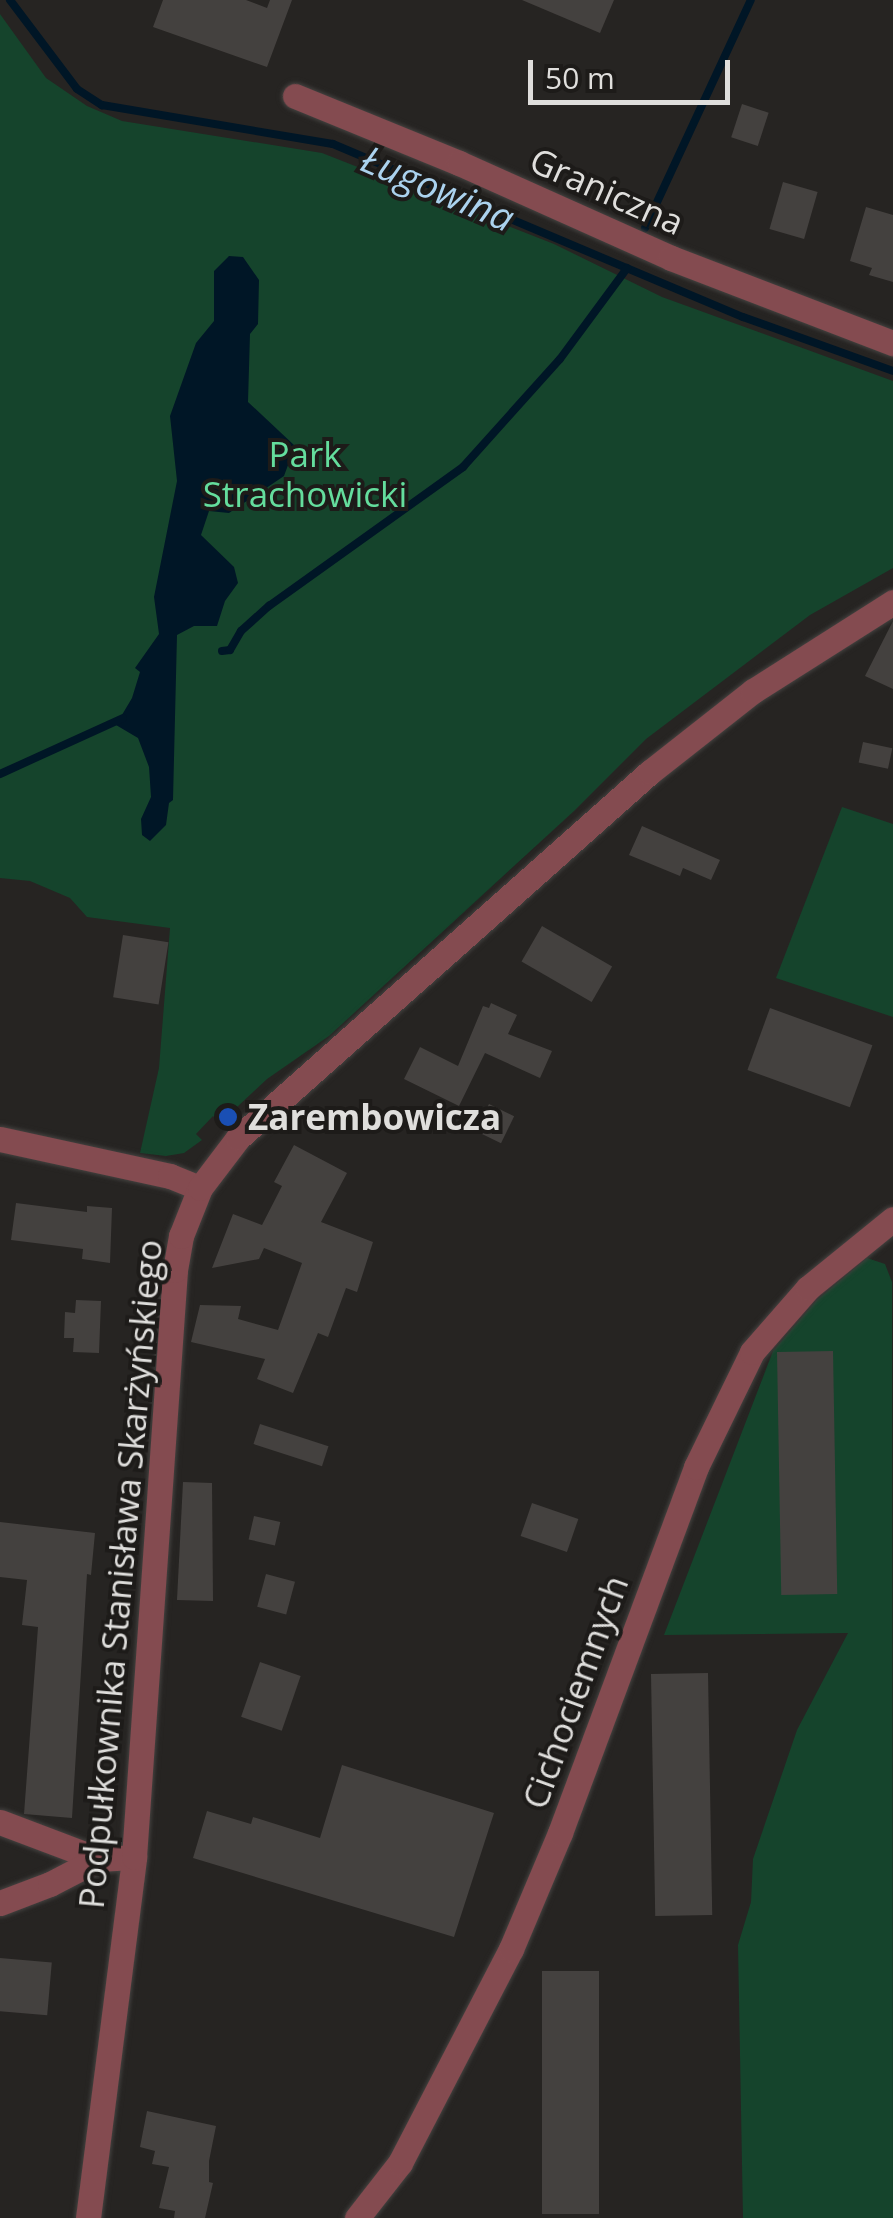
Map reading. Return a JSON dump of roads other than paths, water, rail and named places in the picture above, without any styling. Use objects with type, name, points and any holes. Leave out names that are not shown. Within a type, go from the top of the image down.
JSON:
[{"type":"street","name":"Graniczna","points":[[295,96],[459,163],[671,258],[893,343]]},
{"type":"street","name":"Podpułkownika Stanisława Skarżyńskiego","points":[[88,2218],[134,1856],[175,1270],[181,1236],[200,1188],[238,1138],[650,772],[753,691],[893,602]]},
{"type":"street","points":[[0,1139],[170,1176],[200,1188]]},
{"type":"street","name":"Cichociemnych","points":[[357,2218],[400,2163],[511,1949],[560,1833],[696,1467],[752,1352],[808,1288],[893,1219]]},
{"type":"street","points":[[0,1822],[98,1859]]},
{"type":"street","points":[[0,1902],[50,1884],[98,1859],[134,1856]]},
{"type":"water","points":[[229,256],[243,257],[259,280],[258,324],[250,334],[248,402],[295,446],[284,476],[229,513],[209,511],[201,535],[234,567],[238,583],[225,601],[217,626],[194,626],[177,635],[173,800],[169,803],[166,825],[150,841],[142,835],[141,819],[151,797],[149,767],[138,738],[116,725],[132,698],[140,672],[135,668],[159,634],[154,597],[177,481],[170,416],[196,343],[214,321],[214,271]]},
{"type":"waterway","name":"Ługowina","points":[[10,0],[77,89],[102,105],[333,144],[743,317],[893,371]]},
{"type":"waterway","points":[[645,228],[751,0]]},
{"type":"waterway","points":[[222,651],[230,650],[241,631],[269,606],[463,467],[560,359],[627,268]]},
{"type":"waterway","points":[[0,774],[123,718]]},
{"type":"place","name":"Zarembowicza","points":[[228,1117]]},
{"type":"park label","name":"Park Strachowicki","points":[[305,474]]}]
